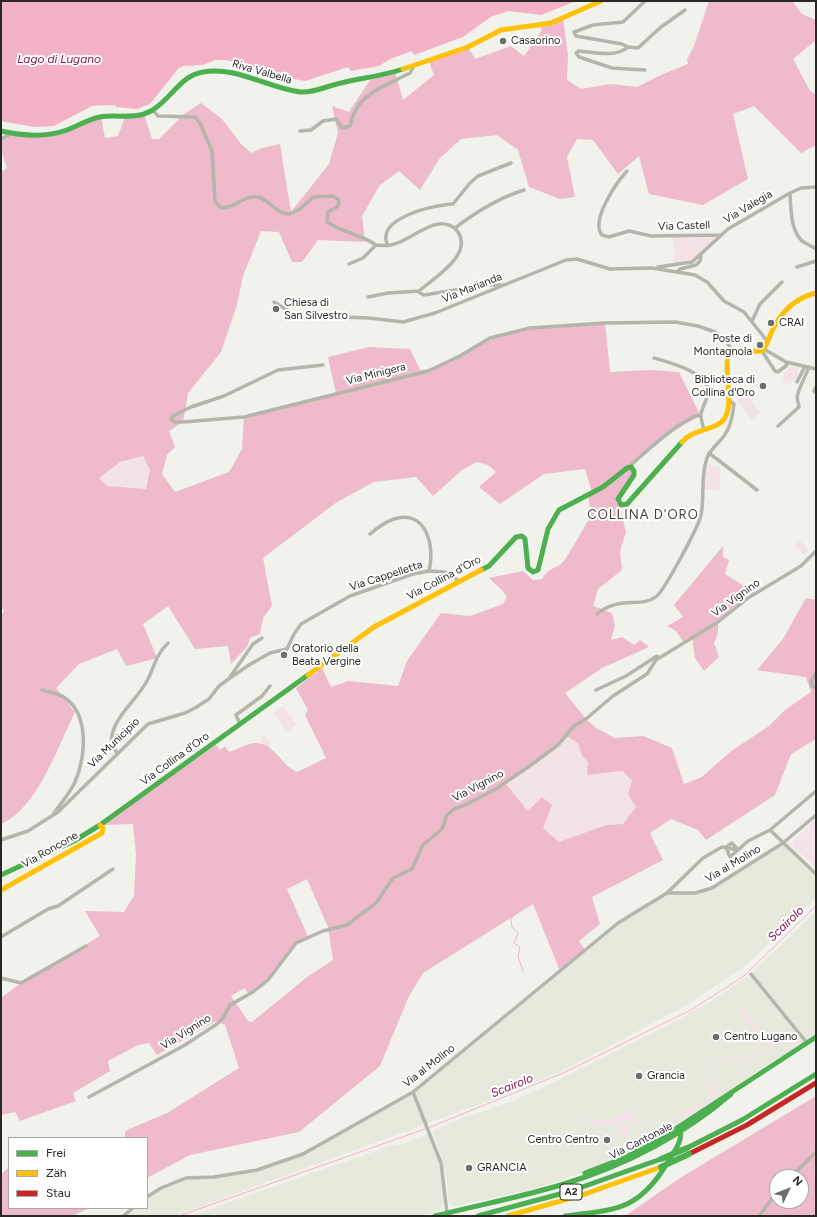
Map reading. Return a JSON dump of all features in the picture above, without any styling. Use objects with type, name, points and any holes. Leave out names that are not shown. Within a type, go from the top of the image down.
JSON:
[{"type":"main road","name":"Riva Valbella","points":[[1,131],[26,136],[41,135],[66,130],[94,118],[108,115],[135,116],[153,110],[182,80],[205,72],[221,71],[235,73],[290,91],[306,92],[341,83],[374,79],[468,47],[501,30],[551,23],[601,1]]},
{"type":"main road","points":[[631,467],[635,473],[619,497],[618,502],[621,505],[627,504],[686,438],[724,420],[729,409],[730,401],[726,360],[732,352],[763,350],[777,321],[792,304],[804,295],[816,293]]},
{"type":"main road","name":"Via Collina d'Oro","points":[[1,874],[74,841],[100,825],[386,620],[493,563],[514,538],[519,536],[526,539],[528,568],[533,572],[535,571],[540,567],[549,525],[559,510],[603,487],[627,468],[631,467]]},
{"type":"main road","name":"Via Roncone","points":[[1,890],[88,840],[98,836],[102,833],[103,828],[100,825]]},
{"type":"main road","name":"Via Cantonale","points":[[435,1216],[550,1187],[624,1158],[677,1131],[718,1107],[731,1094],[816,1036]]},
{"type":"main road","name":"A2","points":[[508,1216],[620,1184],[661,1167],[742,1120],[816,1074]]},
{"type":"main road","name":"A2","points":[[478,1216],[559,1196],[688,1151],[747,1125],[816,1083]]},
{"type":"main road","points":[[565,1216],[613,1210],[635,1202],[655,1184],[677,1147],[682,1137],[677,1131]]},
{"type":"street","points":[[645,1],[623,22],[593,25],[574,32],[576,36],[622,44],[628,48],[634,49],[640,47],[661,27],[685,10]]},
{"type":"street","points":[[628,48],[622,51],[602,54],[579,50],[576,53],[579,57],[612,68],[645,70]]},
{"type":"street","points":[[300,131],[310,130],[322,121],[336,120],[342,128],[350,126],[355,108],[361,100],[410,73],[414,66]]},
{"type":"street","points":[[153,110],[158,116],[195,117],[200,123],[212,151],[215,201],[221,208],[229,208],[247,198],[257,196],[268,201],[281,212],[290,214],[300,209],[314,197],[333,196],[338,199],[339,203],[328,212],[327,222],[332,226],[369,240],[376,245]]},
{"type":"street","points":[[1,139],[12,133]]},
{"type":"street","points":[[387,244],[386,241],[389,230],[397,220],[439,204],[453,204],[470,183],[478,176],[511,162]]},
{"type":"street","name":"Via Castell","points":[[627,171],[618,182],[603,209],[598,226],[602,235],[609,237],[629,231],[651,236],[721,235]]},
{"type":"street","name":"Via Valegia","points":[[652,268],[689,263],[701,256],[721,235],[790,193],[801,188],[816,186]]},
{"type":"street","points":[[455,228],[504,197],[524,190]]},
{"type":"street","points":[[790,193],[791,213],[800,237],[816,249]]},
{"type":"street","points":[[349,264],[363,258],[376,245],[387,244],[391,246],[438,224],[444,224],[455,228],[461,239],[459,253],[454,261],[420,291],[392,292],[368,297]]},
{"type":"street","points":[[678,271],[697,264],[700,261],[701,256]]},
{"type":"street","name":"Via Marianda","points":[[274,302],[291,311],[295,316],[300,318],[313,316],[369,318],[403,322],[435,313],[572,259],[584,260],[610,269],[652,268]]},
{"type":"street","points":[[796,267],[816,261]]},
{"type":"street","points":[[652,268],[678,271],[701,278],[712,287],[724,301],[740,309],[752,321],[768,342]]},
{"type":"street","points":[[752,321],[760,304],[782,282]]},
{"type":"street","points":[[420,291],[420,293],[424,295],[487,285],[505,285]]},
{"type":"street","name":"Via Minigera","points":[[323,365],[278,370],[224,396],[191,407],[173,416],[171,419],[173,421],[183,422],[240,418],[428,371],[460,356],[490,338],[530,328],[605,323],[675,322],[698,326],[715,332],[726,341],[732,352]]},
{"type":"street","points":[[763,350],[770,364],[777,372],[783,370],[786,362]]},
{"type":"street","points":[[763,350],[786,362],[816,370]]},
{"type":"street","points":[[654,358],[687,370],[699,377],[706,384],[708,392],[700,415],[704,429]]},
{"type":"street","points":[[797,382],[807,367]]},
{"type":"street","points":[[778,426],[799,407],[798,393],[807,367]]},
{"type":"street","points":[[816,386],[814,391],[816,393]]},
{"type":"street","points":[[597,614],[604,608],[620,603],[648,601],[658,594],[668,582],[699,520],[703,473],[709,453],[727,430],[734,404],[730,401]]},
{"type":"street","points":[[631,467],[632,463],[666,436],[690,419],[700,415]]},
{"type":"street","points":[[709,453],[757,490]]},
{"type":"street","points":[[370,534],[395,519],[402,518],[418,522],[425,529],[430,541],[431,562],[429,571]]},
{"type":"street","name":"Via Vignino","points":[[89,1097],[206,1032],[223,1018],[230,1005],[253,992],[268,980],[296,943],[323,931],[347,925],[376,903],[393,878],[412,869],[423,845],[442,829],[448,814],[454,809],[496,789],[558,745],[574,726],[586,719],[614,696],[647,674],[656,660],[670,650],[718,622],[748,598],[801,566],[816,551]]},
{"type":"street","name":"Via Cappelletta","points":[[300,626],[350,596],[413,574],[429,571],[445,572],[454,576],[459,582]]},
{"type":"street","name":"Via Municipio","points":[[1,840],[28,831],[52,816],[67,804],[117,752],[148,724],[185,713],[202,704],[230,678],[267,654],[286,650],[300,626]]},
{"type":"street","points":[[230,678],[253,644],[262,638]]},
{"type":"street","points":[[117,752],[111,743],[116,724],[147,681],[160,651],[168,643]]},
{"type":"street","points":[[596,690],[626,676],[665,650],[670,650]]},
{"type":"street","points":[[816,673],[811,682],[812,686],[816,687]]},
{"type":"street","points":[[240,724],[236,715],[262,696],[270,686]]},
{"type":"street","points":[[42,690],[56,693],[74,706],[79,714],[83,740],[80,766],[75,781],[52,816]]},
{"type":"street","points":[[724,848],[730,856],[748,841],[770,830],[816,791]]},
{"type":"street","name":"Via al Molino","points":[[667,892],[696,893],[712,888],[783,843],[816,815]]},
{"type":"street","points":[[770,830],[816,874]]},
{"type":"street","points":[[724,848],[738,850]]},
{"type":"street","name":"Via al Molino","points":[[148,1197],[161,1188],[186,1178],[214,1177],[257,1170],[303,1154],[413,1092],[618,923],[667,892],[703,858],[724,848]]},
{"type":"street","points":[[1,937],[48,909],[58,906],[113,869]]},
{"type":"street","points":[[1,978],[21,983],[86,946]]},
{"type":"street","points":[[751,974],[807,1043]]},
{"type":"street","points":[[413,1092],[441,1163],[447,1212]]},
{"type":"street","points":[[799,1169],[816,1152]]},
{"type":"street","points":[[759,1216],[769,1202]]},
{"type":"street","points":[[123,1216],[132,1209]]},
{"type":"shaded area","points":[[709,1],[792,1],[802,14],[816,20],[816,40],[793,59],[810,91],[816,95],[816,145],[801,153],[754,106],[733,114],[748,179],[703,205],[649,194],[639,156],[618,174],[593,140],[577,139],[567,157],[575,197],[560,199],[529,187],[518,150],[497,135],[461,139],[440,158],[420,190],[399,171],[380,185],[362,216],[365,242],[318,240],[302,262],[292,262],[279,232],[261,231],[243,276],[237,305],[221,352],[188,393],[183,422],[169,431],[175,447],[167,455],[162,474],[175,492],[229,472],[242,449],[244,417],[336,393],[328,357],[369,347],[410,349],[420,370],[434,369],[479,343],[530,328],[605,323],[610,372],[651,370],[679,372],[700,415],[666,436],[632,463],[634,471],[618,502],[626,532],[620,551],[622,570],[598,589],[593,606],[612,613],[615,626],[611,640],[622,637],[634,645],[640,640],[649,647],[602,668],[565,693],[586,719],[596,728],[615,738],[643,736],[672,748],[684,784],[702,777],[730,752],[769,726],[785,710],[811,692],[806,677],[757,670],[783,639],[806,598],[816,600],[816,739],[791,754],[775,795],[706,840],[698,830],[671,819],[650,833],[663,860],[592,897],[600,924],[579,941],[585,950],[560,971],[533,904],[423,973],[409,996],[380,1066],[299,1132],[190,1155],[148,1177],[148,1137],[125,1137],[125,1131],[167,1113],[239,1068],[225,1025],[216,1021],[157,1055],[149,1043],[138,1045],[108,1061],[110,1071],[73,1093],[76,1101],[20,1121],[15,1112],[1,1115],[1,998],[21,983],[100,936],[85,911],[124,912],[134,896],[136,854],[133,824],[100,825],[216,745],[220,750],[225,746],[229,752],[253,743],[263,744],[273,751],[291,769],[297,772],[326,758],[305,715],[308,710],[296,688],[322,668],[331,687],[348,681],[398,686],[407,661],[441,613],[470,616],[503,604],[507,597],[503,591],[489,578],[523,571],[533,580],[542,579],[550,570],[563,562],[590,517],[588,492],[592,492],[585,469],[544,474],[500,504],[479,487],[496,472],[488,465],[477,462],[462,470],[433,496],[416,477],[374,482],[337,502],[263,558],[272,606],[263,618],[260,634],[250,638],[247,647],[231,664],[228,646],[195,649],[168,606],[143,624],[157,658],[126,666],[117,649],[79,664],[56,688],[75,712],[46,775],[26,805],[14,816],[1,824],[1,618],[4,610],[1,608],[1,172],[7,168],[1,150],[1,139],[12,133],[51,133],[101,116],[105,138],[118,136],[125,117],[144,114],[152,139],[159,139],[184,114],[201,103],[222,119],[241,144],[251,153],[262,148],[280,144],[291,212],[329,164],[338,133],[332,106],[349,112],[370,80],[395,72],[403,100],[434,75],[429,61],[468,47],[475,59],[511,46],[524,56],[542,30],[540,25],[563,18],[568,55],[567,80],[581,89],[611,84],[637,87],[688,64],[687,60],[694,46]],"holes":[[[143,456],[150,470],[146,489],[107,486],[99,478],[120,462]],[[566,736],[578,743],[582,756],[588,762],[587,775],[623,771],[632,781],[628,794],[636,807],[623,824],[606,825],[559,842],[543,828],[552,805],[542,797],[528,811],[505,783],[558,745]],[[307,879],[328,927],[333,960],[307,977],[252,1022],[248,1021],[231,996],[245,988],[249,995],[268,980],[296,943],[309,939],[287,889]]]},
{"type":"shaded area","points":[[715,235],[716,239],[691,261],[673,265],[675,253],[672,237]]},
{"type":"shaded area","points":[[792,366],[798,368],[798,376],[791,383],[784,384],[782,379],[785,371]]},
{"type":"shaded area","points":[[745,392],[760,413],[752,420],[736,398]]},
{"type":"shaded area","points":[[143,456],[150,470],[147,489],[107,486],[98,478],[120,462]]},
{"type":"shaded area","points":[[706,463],[720,467],[720,491],[702,489]]},
{"type":"shaded area","points":[[799,540],[809,550],[804,555],[794,545]]},
{"type":"shaded area","points":[[723,546],[723,557],[729,560],[725,574],[755,593],[718,622],[718,633],[714,643],[719,657],[704,671],[695,658],[692,638],[684,643],[676,631],[667,626],[683,617],[674,605]]},
{"type":"shaded area","points":[[283,706],[297,725],[287,732],[273,713]]},
{"type":"shaded area","points":[[265,735],[272,744],[266,748],[260,739]]},
{"type":"shaded area","points":[[566,736],[578,743],[582,756],[588,762],[587,775],[623,771],[632,781],[628,794],[636,807],[623,824],[605,825],[559,842],[543,828],[505,783]]},
{"type":"shaded area","points":[[816,819],[816,868],[790,844]]},
{"type":"shaded area","points":[[783,843],[816,874],[816,898],[745,966],[680,1009],[562,1071],[502,1096],[175,1216],[123,1216],[132,1209],[148,1209],[148,1196],[186,1178],[246,1172],[303,1154],[413,1092],[603,936],[651,901],[667,893],[704,891]]},
{"type":"shaded area","points":[[816,910],[816,1037],[801,1047],[781,1056],[691,1116],[625,1154],[592,1169],[537,1188],[455,1206],[449,1204],[447,1179],[433,1131],[464,1117],[500,1106],[540,1089],[705,1005],[751,974]]},
{"type":"shaded area","points":[[740,1007],[773,1047],[766,1051],[767,1045],[737,1010]]},
{"type":"shaded area","points":[[754,1032],[759,1041],[755,1045],[748,1036]]},
{"type":"shaded area","points":[[797,1036],[801,1041],[799,1044],[781,1056],[778,1053],[781,1054],[799,1040],[796,1038]]},
{"type":"shaded area","points":[[763,1046],[762,1051],[739,1066],[736,1062],[739,1060],[742,1063],[758,1051],[757,1048]]},
{"type":"shaded area","points":[[725,1058],[731,1061],[725,1062],[711,1069],[707,1075],[719,1094],[716,1099],[683,1119],[680,1114],[708,1101],[712,1088],[705,1076],[710,1068]]},
{"type":"shaded area","points":[[816,1096],[816,1216],[625,1216],[680,1178]]},
{"type":"shaded area","points":[[631,1111],[635,1114],[644,1132],[648,1133],[665,1125],[666,1128],[653,1140],[628,1153],[626,1151],[631,1146],[634,1148],[646,1141],[644,1139],[646,1138],[644,1134],[637,1125],[624,1121],[613,1125],[606,1124],[596,1127],[580,1115],[593,1119],[608,1120],[625,1112]]},
{"type":"shaded area","points":[[619,1125],[630,1125],[627,1130],[629,1136],[623,1136],[617,1127]]},
{"type":"shaded area","points":[[427,1135],[430,1136],[439,1164],[444,1202],[441,1210],[422,1216],[190,1216],[396,1144],[397,1146]]},
{"type":"shaded area","points":[[8,1168],[8,1209],[88,1209],[72,1216],[1,1216],[1,1175]]},
{"type":"water","name":"Lago di Lugano","points":[[1,1],[576,1],[541,15],[509,11],[492,16],[463,37],[414,55],[412,51],[390,59],[379,66],[351,71],[348,67],[305,81],[289,78],[226,60],[215,60],[203,65],[183,66],[178,69],[150,104],[137,109],[116,107],[115,105],[92,106],[54,126],[34,127],[1,121]]},
{"type":"waterway","points":[[456,665],[461,667],[481,687],[511,705]]},
{"type":"waterway","points":[[336,707],[358,708],[361,714],[386,734],[391,733],[407,744],[413,759],[427,777],[433,792],[453,815],[466,820],[482,830],[487,839],[504,852],[518,867],[518,903],[511,920],[512,927],[518,933],[514,943],[520,947],[518,957],[523,971]]},
{"type":"waterway","points":[[515,707],[534,711],[540,715],[564,722]]},
{"type":"waterway","points":[[594,740],[602,742],[621,764],[627,765],[645,760],[669,770],[676,782],[671,792],[672,798],[682,808],[702,819],[710,831]]},
{"type":"waterway","name":"Scairolo","points":[[428,1128],[563,1073],[691,1010],[744,976],[816,906]]},
{"type":"waterway","name":"Scairolo","points":[[179,1216],[425,1129]]},
{"type":"traffic: fast","points":[[1,131],[26,135],[59,133],[100,117],[145,114],[164,101],[181,83],[195,74],[203,72],[228,72],[288,90],[305,92],[403,69]]},
{"type":"traffic: fast","points":[[481,570],[489,566],[516,537],[522,536],[525,539],[528,568],[533,572],[538,570],[548,529],[559,510],[603,487],[627,468],[631,467],[634,471],[634,475],[618,499],[621,505],[627,504],[682,442]]},
{"type":"traffic: fast","points":[[1,875],[74,841],[100,825],[308,675]]},
{"type":"traffic: fast","points":[[585,1173],[624,1158],[657,1141],[816,1037]]},
{"type":"traffic: fast","points":[[687,1148],[742,1120],[816,1074]]},
{"type":"traffic: fast","points":[[435,1216],[548,1189],[609,1168],[652,1148],[673,1136],[693,1123],[731,1094]]},
{"type":"traffic: fast","points":[[565,1216],[614,1209],[638,1198],[659,1176],[674,1153],[680,1138],[680,1129]]},
{"type":"traffic: fast","points":[[661,1159],[687,1148]]},
{"type":"traffic: fast","points":[[661,1167],[689,1154]]},
{"type":"traffic: fast","points":[[478,1216],[571,1191],[661,1159]]},
{"type":"traffic: slow","points":[[403,69],[468,47],[501,30],[551,23],[601,1]]},
{"type":"traffic: slow","points":[[682,442],[686,438],[717,425],[724,420],[729,404],[727,374],[728,356],[733,352],[762,351],[784,312],[795,302],[808,295],[816,293]]},
{"type":"traffic: slow","points":[[308,675],[374,627],[481,570]]},
{"type":"traffic: slow","points":[[1,890],[102,833],[103,828],[100,825]]},
{"type":"traffic: slow","points":[[508,1216],[585,1194],[661,1167]]},
{"type":"traffic: jam","points":[[689,1154],[747,1125],[816,1083]]},
{"type":"place","name":"Casaorino","points":[[503,41]]},
{"type":"place","name":"Chiesa di San Silvestro","points":[[276,309]]},
{"type":"place","name":"CRAI","points":[[771,323]]},
{"type":"place","name":"Poste di Montagnola","points":[[760,345]]},
{"type":"place","name":"Biblioteca di Collina d'Oro","points":[[763,386]]},
{"type":"place","name":"Oratorio della Beata Vergine","points":[[284,655]]},
{"type":"place","name":"Centro Lugano","points":[[716,1037]]},
{"type":"place","name":"Grancia","points":[[639,1076]]},
{"type":"place","name":"Centro Centro","points":[[607,1140]]},
{"type":"place","name":"GRANCIA","points":[[469,1168]]},
{"type":"district","name":"COLLINA D'ORO","points":[[643,515]]}]
